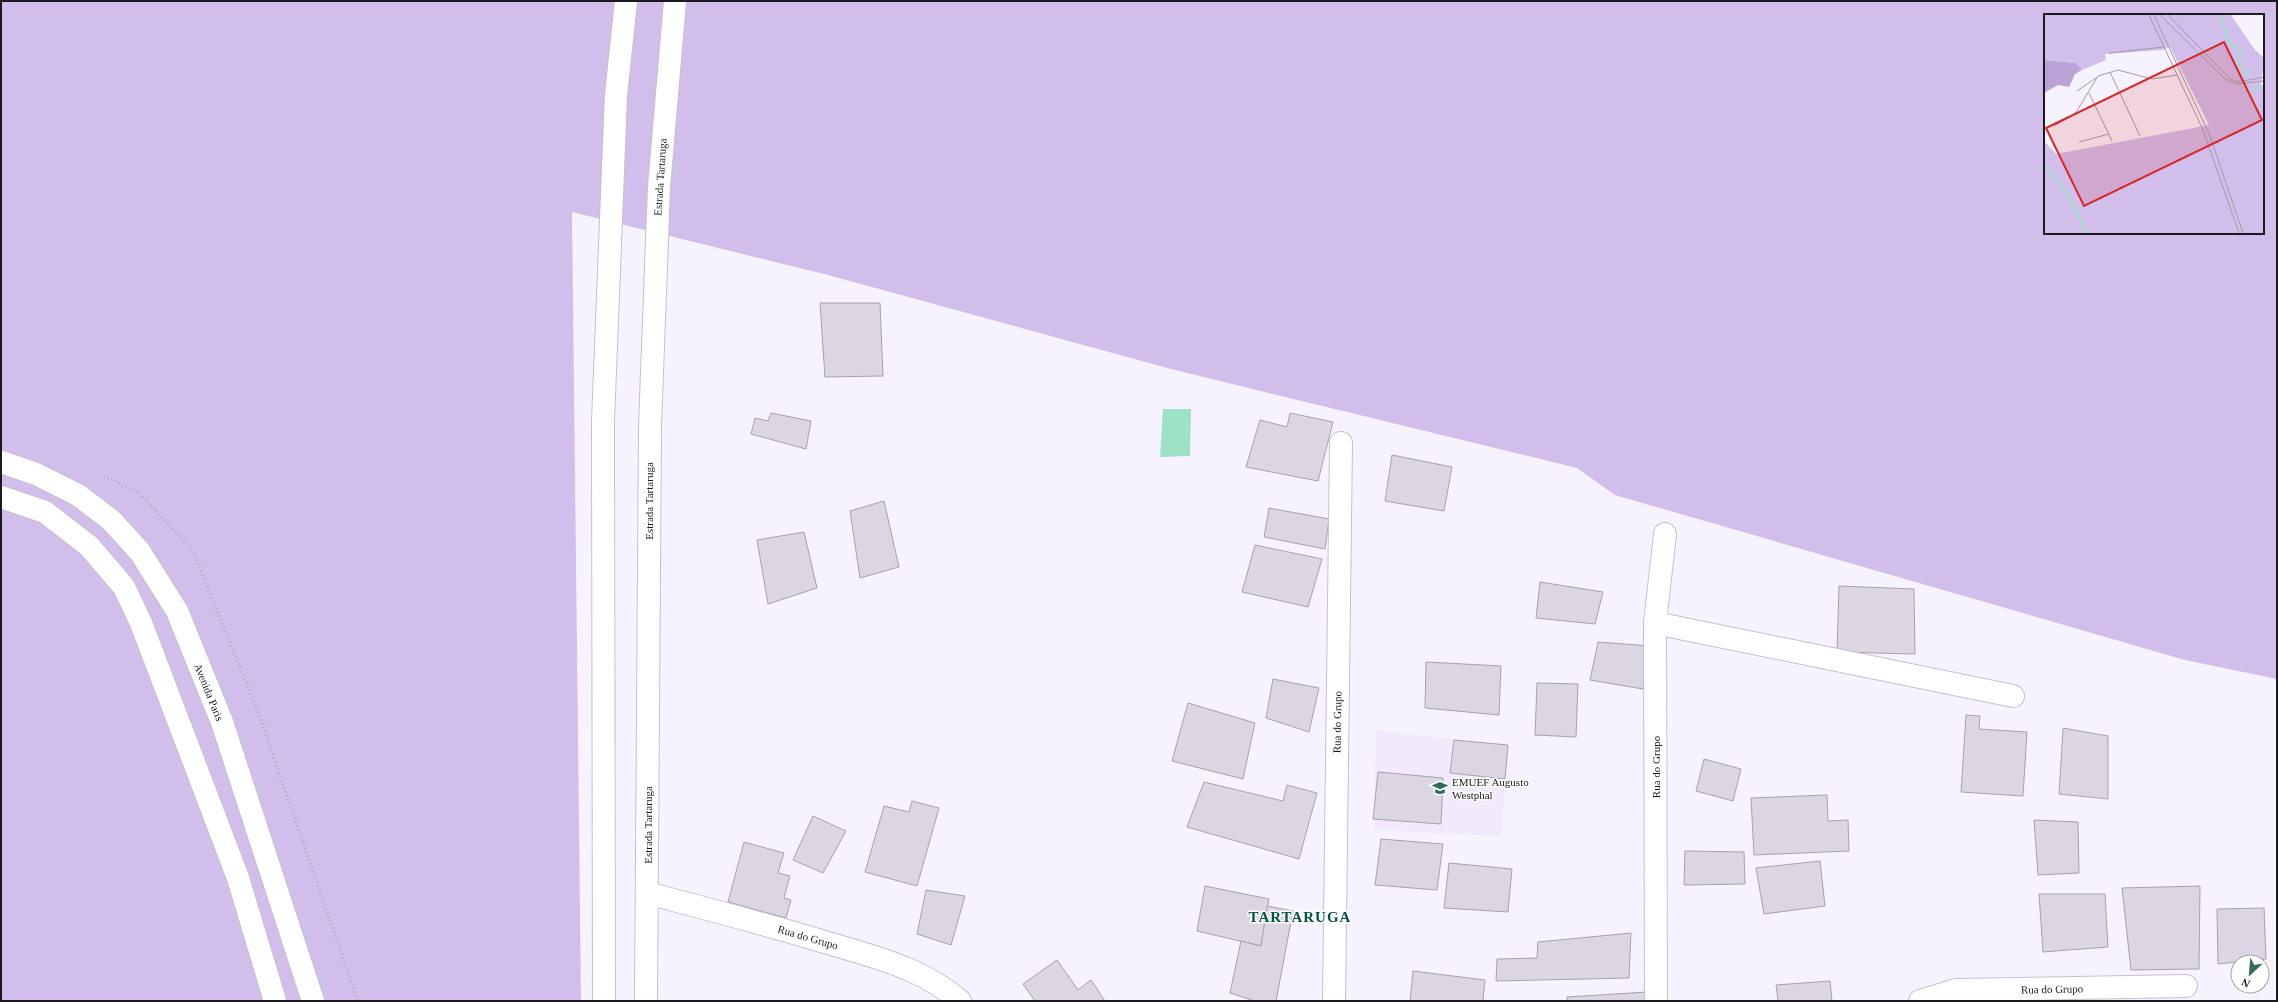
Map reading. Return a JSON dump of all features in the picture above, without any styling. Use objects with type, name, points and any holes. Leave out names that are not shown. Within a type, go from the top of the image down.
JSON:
[{"type":"street","points":[[604,1001],[603,422],[616,94],[626,1]]},
{"type":"street","name":"Estrada Tartaruga","points":[[646,1001],[650,426],[659,187],[675,1]]},
{"type":"street","name":"Rua do Grupo","points":[[1334,1001],[1341,443]]},
{"type":"street","name":"Avenida Paris","points":[[1,462],[36,474],[78,495],[111,520],[140,552],[177,611],[222,722],[313,1001]]},
{"type":"street","points":[[1,497],[45,512],[90,546],[124,587],[141,623],[238,878],[275,1001]]},
{"type":"street","name":"Rua do Grupo","points":[[1656,1001],[1655,623],[1665,534]]},
{"type":"street","points":[[1655,623],[2013,696]]},
{"type":"street","name":"Rua do Grupo","points":[[647,893],[806,936],[901,965],[945,988],[960,1001]]},
{"type":"street","name":"Rua do Grupo","points":[[1920,1001],[1956,990],[2186,986]]},
{"type":"shaded area","points":[[1,1],[2277,1],[2277,679],[2185,660],[1615,495],[1577,468],[1171,369],[828,275],[572,212],[581,1001],[1,1001]]},
{"type":"shaded area","points":[[1163,409],[1191,409],[1190,456],[1160,457]]},
{"type":"shaded area","name":"EMUEF Augusto Westphal","points":[[1376,730],[1509,746],[1501,836],[1374,830]]},
{"type":"building","points":[[820,303],[880,303],[883,376],[825,377]]},
{"type":"building","points":[[771,413],[811,421],[806,449],[751,434],[755,418],[768,421]]},
{"type":"building","points":[[1290,413],[1333,422],[1318,481],[1246,467],[1260,420],[1287,427]]},
{"type":"building","points":[[1392,455],[1452,467],[1444,511],[1385,501]]},
{"type":"building","points":[[884,501],[899,567],[860,578],[850,511]]},
{"type":"building","points":[[1269,508],[1329,519],[1325,549],[1264,537]]},
{"type":"building","points":[[804,532],[817,588],[768,604],[757,540]]},
{"type":"building","points":[[1255,545],[1322,559],[1308,607],[1242,592]]},
{"type":"building","points":[[1540,582],[1603,592],[1595,624],[1536,618]]},
{"type":"building","points":[[1839,586],[1914,589],[1915,654],[1837,652]]},
{"type":"building","points":[[1598,642],[1651,646],[1643,689],[1590,680]]},
{"type":"building","points":[[1426,662],[1501,666],[1499,715],[1425,708]]},
{"type":"building","points":[[1273,679],[1319,688],[1309,732],[1266,718]]},
{"type":"building","points":[[1537,683],[1578,684],[1576,737],[1535,735]]},
{"type":"building","points":[[1188,703],[1255,723],[1243,779],[1172,761]]},
{"type":"building","points":[[1966,715],[1980,716],[1979,729],[2027,732],[2023,796],[1961,792]]},
{"type":"building","points":[[2063,728],[2108,736],[2108,799],[2059,794]]},
{"type":"building","points":[[1454,740],[1508,745],[1505,779],[1450,773]]},
{"type":"building","points":[[1704,759],[1741,769],[1733,801],[1696,791]]},
{"type":"building","points":[[1378,772],[1443,778],[1441,824],[1373,819]]},
{"type":"building","points":[[1204,782],[1283,801],[1287,785],[1317,793],[1299,859],[1187,827]]},
{"type":"building","points":[[1827,795],[1828,821],[1848,820],[1849,851],[1754,855],[1751,798]]},
{"type":"building","points":[[912,801],[939,808],[917,886],[865,872],[884,806],[909,812]]},
{"type":"building","points":[[813,816],[846,831],[823,873],[793,860]]},
{"type":"building","points":[[2034,820],[2078,822],[2079,873],[2038,875]]},
{"type":"building","points":[[1381,839],[1443,844],[1437,890],[1375,885]]},
{"type":"building","points":[[744,842],[784,853],[778,873],[790,876],[784,898],[791,900],[786,918],[728,902]]},
{"type":"building","points":[[1685,851],[1744,852],[1745,884],[1684,885]]},
{"type":"building","points":[[1820,861],[1825,906],[1764,914],[1756,868]]},
{"type":"building","points":[[1449,863],[1512,869],[1508,912],[1444,908]]},
{"type":"building","points":[[1205,886],[1269,899],[1261,946],[1197,931]]},
{"type":"building","points":[[2200,886],[2199,969],[2131,970],[2122,888]]},
{"type":"building","points":[[926,890],[965,896],[951,945],[917,934]]},
{"type":"building","points":[[2039,894],[2105,894],[2108,947],[2043,952]]},
{"type":"building","points":[[1267,906],[1293,911],[1276,1001],[1255,1001],[1230,993],[1241,941],[1261,946]]},
{"type":"building","points":[[2264,908],[2266,954],[2230,954],[2230,963],[2218,964],[2217,909]]},
{"type":"building","points":[[1631,933],[1629,978],[1496,981],[1497,959],[1537,958],[1538,942]]},
{"type":"building","points":[[1057,960],[1078,990],[1091,980],[1105,1001],[1035,1001],[1023,984]]},
{"type":"building","points":[[1413,971],[1485,980],[1483,1001],[1410,1001]]},
{"type":"building","points":[[1830,981],[1832,1001],[1778,1001],[1776,985]]},
{"type":"building","points":[[1647,992],[1648,1001],[1567,1001],[1567,997]]},
{"type":"place","name":"EMUEF Augusto Westphal","points":[[1440,788]]},
{"type":"district","name":"TARTARUGA","points":[[1300,917]]}]
